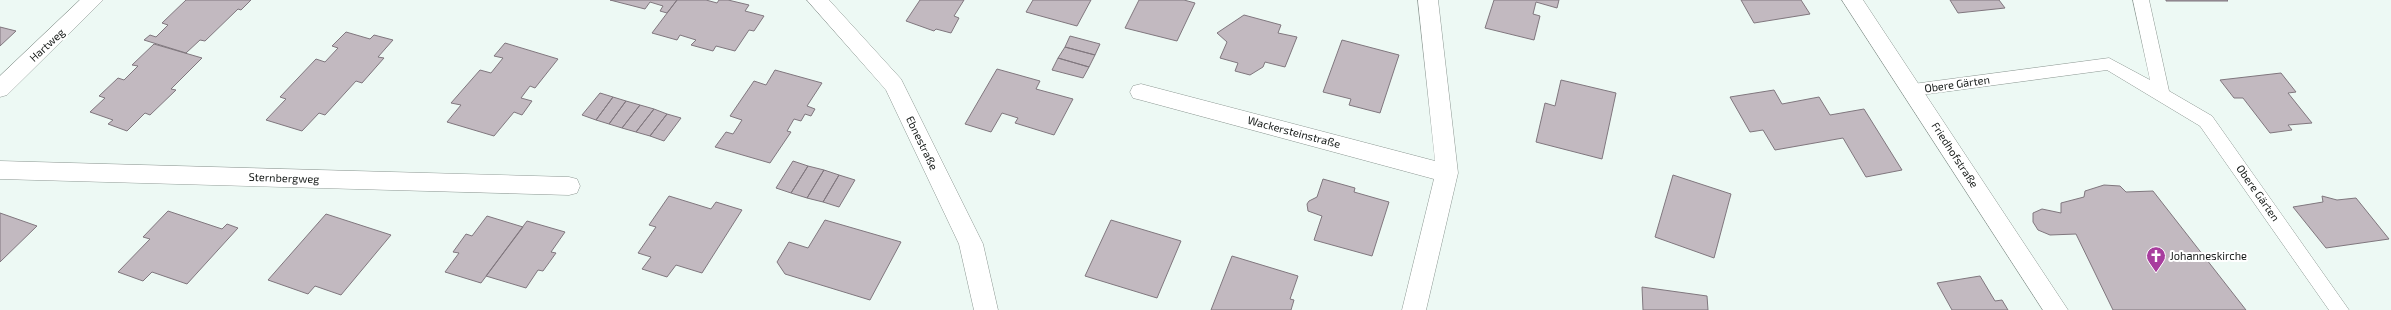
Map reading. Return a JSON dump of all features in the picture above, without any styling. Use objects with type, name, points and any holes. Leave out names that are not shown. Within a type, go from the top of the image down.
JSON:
[{"type":"street","name":"Hartweg","points":[[0,89],[93,0]]},
{"type":"street","name":"Ebnestraße","points":[[817,0],[894,85],[971,244],[986,310]]},
{"type":"street","points":[[1414,310],[1447,173],[1428,0]]},
{"type":"street","name":"Friedhofstraße","points":[[1852,0],[1913,90],[2056,310]]},
{"type":"street","name":"Wackersteinstraße","points":[[1141,92],[1447,173]]},
{"type":"street","name":"Sternbergweg","points":[[0,170],[569,186]]},
{"type":"lane","points":[[2141,0],[2160,93]]},
{"type":"lane","name":"Obere Gärten","points":[[1913,90],[2109,64],[2206,121],[2340,310]]},
{"type":"building","points":[[186,0],[251,0],[241,10],[238,9],[205,41],[200,40],[186,53],[144,40],[150,35],[156,37],[168,25],[162,23]]},
{"type":"building","points":[[610,0],[677,0],[667,13],[660,11],[663,6],[650,2],[645,9]]},
{"type":"building","points":[[677,0],[706,0],[717,3],[719,0],[728,0],[749,5],[745,11],[764,16],[754,31],[749,30],[735,51],[716,46],[713,51],[691,45],[696,40],[680,35],[677,40],[652,33]]},
{"type":"building","points":[[920,0],[964,0],[954,16],[959,18],[951,33],[936,29],[934,31],[906,21]]},
{"type":"building","points":[[1033,0],[1091,0],[1077,26],[1026,12]]},
{"type":"building","points":[[1139,0],[1184,0],[1195,3],[1177,41],[1125,28]]},
{"type":"building","points":[[1494,0],[1559,0],[1557,8],[1536,2],[1533,14],[1540,16],[1534,40],[1485,28]]},
{"type":"building","points":[[1741,0],[1801,0],[1810,14],[1754,23]]},
{"type":"building","points":[[1950,0],[1999,0],[2005,8],[1958,13]]},
{"type":"building","points":[[2227,0],[2228,1],[2166,1]]},
{"type":"building","points":[[1244,15],[1281,25],[1278,33],[1297,37],[1285,67],[1265,62],[1263,67],[1250,75],[1235,71],[1238,63],[1220,58],[1227,42],[1217,33]]},
{"type":"building","points":[[0,27],[16,31],[0,46]]},
{"type":"building","points":[[346,32],[370,39],[374,35],[393,40],[378,57],[384,58],[362,83],[356,81],[325,115],[319,113],[302,131],[266,120],[286,99],[280,97],[316,59],[325,62],[338,48],[332,46]]},
{"type":"building","points":[[1070,36],[1100,44],[1095,55],[1065,47]]},
{"type":"building","points":[[1342,40],[1399,55],[1380,113],[1349,105],[1351,99],[1323,92]]},
{"type":"building","points":[[505,43],[558,59],[535,88],[530,86],[521,98],[532,101],[522,115],[514,112],[494,136],[447,122],[461,105],[451,103],[480,70],[491,73],[503,58],[494,56]]},
{"type":"building","points":[[154,44],[202,58],[171,89],[176,90],[150,115],[145,113],[127,131],[108,124],[113,120],[90,112],[105,98],[99,96],[118,78],[124,80],[138,66],[132,65]]},
{"type":"building","points":[[1065,47],[1095,55],[1089,67],[1058,58]]},
{"type":"building","points":[[1058,58],[1089,67],[1083,78],[1052,70]]},
{"type":"building","points":[[997,69],[1040,81],[1036,89],[1073,99],[1054,135],[1015,123],[1018,118],[1002,113],[991,132],[965,124]]},
{"type":"building","points":[[775,70],[822,83],[807,106],[815,109],[811,116],[805,114],[801,121],[794,119],[787,131],[791,132],[770,163],[715,147],[726,132],[733,134],[742,120],[730,116],[754,81],[766,85]]},
{"type":"building","points":[[2281,73],[2296,92],[2288,93],[2312,123],[2288,125],[2292,130],[2270,133],[2243,98],[2234,98],[2220,80]]},
{"type":"building","points":[[1561,80],[1616,93],[1602,159],[1536,142],[1545,103],[1555,106]]},
{"type":"building","points":[[1774,90],[1782,104],[1819,97],[1830,115],[1864,109],[1902,170],[1866,177],[1843,138],[1775,150],[1763,130],[1750,132],[1730,97]]},
{"type":"building","points":[[600,93],[613,97],[596,120],[582,115]]},
{"type":"building","points":[[613,97],[626,101],[609,124],[596,120]]},
{"type":"building","points":[[626,101],[640,105],[622,128],[609,124]]},
{"type":"building","points":[[640,105],[654,109],[636,132],[622,128]]},
{"type":"building","points":[[654,109],[667,114],[650,136],[636,132]]},
{"type":"building","points":[[667,114],[681,118],[664,141],[650,136]]},
{"type":"building","points":[[793,161],[808,166],[791,193],[776,188]]},
{"type":"building","points":[[808,166],[824,170],[807,198],[791,193]]},
{"type":"building","points":[[824,170],[839,175],[823,202],[807,198]]},
{"type":"building","points":[[839,175],[855,180],[839,207],[823,202]]},
{"type":"building","points":[[1673,175],[1731,194],[1714,258],[1655,237]]},
{"type":"building","points":[[1323,179],[1355,188],[1354,192],[1389,202],[1372,256],[1314,240],[1322,216],[1308,211],[1307,204],[1309,201],[1317,197]]},
{"type":"building","name":"Johanneskirche","points":[[2104,185],[2120,186],[2126,192],[2153,191],[2246,310],[2113,310],[2076,234],[2050,235],[2038,230],[2033,222],[2033,213],[2042,209],[2061,213],[2061,203],[2084,197],[2085,191]]},
{"type":"building","points":[[669,196],[711,209],[716,202],[742,210],[702,273],[676,265],[667,277],[642,269],[651,257],[638,253],[656,227],[649,225]]},
{"type":"building","points":[[2322,196],[2337,200],[2356,198],[2389,239],[2326,248],[2293,207],[2323,202]]},
{"type":"building","points":[[168,211],[222,229],[227,224],[238,228],[187,284],[152,272],[143,281],[118,272],[150,239],[143,237]]},
{"type":"building","points":[[0,213],[37,226],[0,262]]},
{"type":"building","points":[[326,214],[391,235],[341,295],[315,286],[308,294],[268,280]]},
{"type":"building","points":[[487,216],[523,227],[481,283],[445,272],[459,253],[453,252],[466,234],[472,236]]},
{"type":"building","points":[[825,220],[901,242],[870,300],[785,274],[777,262],[789,242],[808,248]]},
{"type":"building","points":[[1111,220],[1181,241],[1157,298],[1085,276]]},
{"type":"building","points":[[527,221],[565,232],[551,252],[556,253],[543,271],[538,270],[526,288],[486,276]]},
{"type":"building","points":[[1232,256],[1298,276],[1290,299],[1294,300],[1291,310],[1211,310]]},
{"type":"building","points":[[1980,276],[1995,301],[2002,300],[2008,310],[1952,310],[1937,283]]},
{"type":"building","points":[[1642,287],[1707,296],[1708,310],[1643,310]]},
{"type":"place","name":"Johanneskirche","points":[[2156,273]]}]
